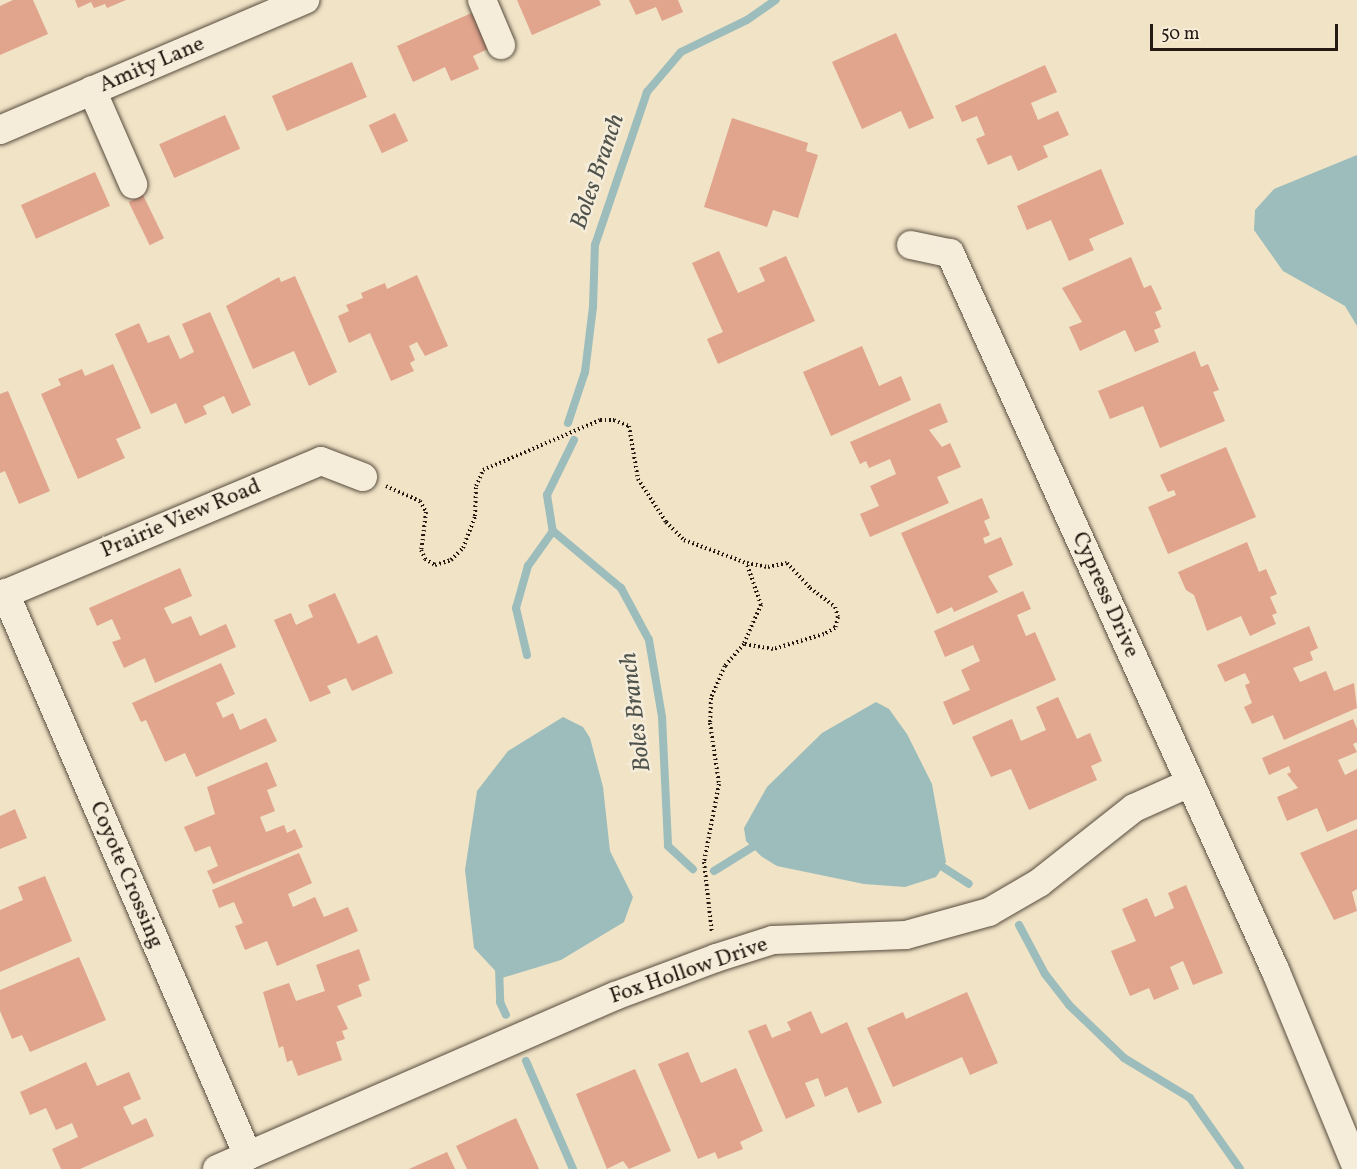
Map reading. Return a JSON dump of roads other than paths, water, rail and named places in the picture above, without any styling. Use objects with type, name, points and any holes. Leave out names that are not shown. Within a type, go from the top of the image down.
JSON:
[{"type":"street","name":"Amity Lane","points":[[0,130],[305,0]]},
{"type":"street","points":[[482,0],[501,45]]},
{"type":"street","points":[[92,90],[133,184]]},
{"type":"street","name":"Cypress Drive","points":[[911,245],[950,253],[1276,972],[1357,1169]]},
{"type":"street","name":"Prairie View Road","points":[[3,594],[321,461],[363,477]]},
{"type":"street","name":"Coyote Crossing","points":[[3,594],[248,1156]]},
{"type":"street","name":"Fox Hollow Drive","points":[[217,1169],[615,996],[716,958],[773,940],[906,934],[989,912],[1039,883],[1134,808],[1190,783]]},
{"type":"water","points":[[1357,155],[1357,326],[1345,306],[1283,271],[1254,230],[1255,210],[1274,189]]},
{"type":"water","points":[[876,702],[889,709],[907,734],[932,784],[946,862],[936,877],[905,887],[864,884],[777,866],[761,856],[746,841],[744,828],[767,787],[822,733]]},
{"type":"water","points":[[563,717],[583,727],[590,738],[603,787],[610,851],[633,897],[624,922],[561,960],[502,978],[474,948],[465,870],[477,791],[508,751]]},
{"type":"waterway","name":"Boles Branch","points":[[568,423],[585,372],[593,307],[595,245],[647,92],[681,52],[747,20],[776,0]]},
{"type":"waterway","name":"Boles Branch","points":[[574,440],[547,495],[553,531],[621,588],[649,640],[662,717],[668,846],[693,869]]},
{"type":"waterway","points":[[527,655],[516,608],[528,566],[553,531]]},
{"type":"waterway","name":"Boles Branch","points":[[714,871],[759,843]]},
{"type":"waterway","name":"Boles Branch","points":[[935,862],[969,884]]},
{"type":"waterway","name":"Boles Branch","points":[[1019,925],[1045,974],[1069,1005],[1124,1058],[1190,1098],[1240,1169]]},
{"type":"waterway","points":[[499,967],[500,1002],[506,1015]]},
{"type":"waterway","points":[[526,1061],[573,1169]]}]
